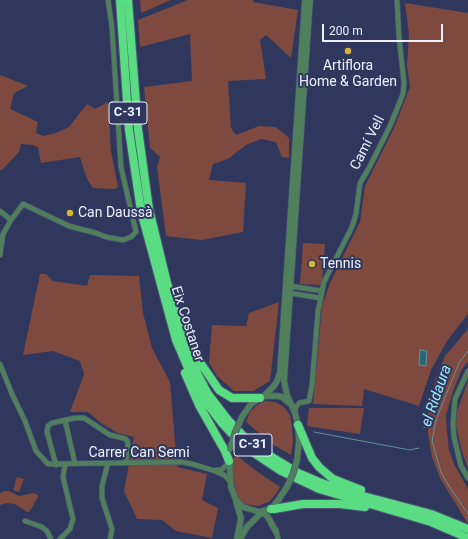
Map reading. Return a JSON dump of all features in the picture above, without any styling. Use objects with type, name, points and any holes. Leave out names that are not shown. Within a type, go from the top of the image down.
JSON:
[{"type":"highway","name":"Eix Costaner","points":[[120,0],[129,130],[137,189],[144,226],[176,340],[202,397],[222,423],[244,445],[268,463],[308,485],[431,522],[467,535]]},
{"type":"highway","name":"Eix Costaner","points":[[128,0],[138,129],[145,188],[176,318],[192,360],[208,394],[228,420],[247,440],[284,466],[308,478],[348,492],[431,514],[459,525],[467,535]]},
{"type":"highway","name":"C-31","points":[[176,318],[182,325],[197,358],[219,390],[232,398],[262,397]]},
{"type":"highway","name":"C-31","points":[[176,340],[175,346],[193,393],[225,451],[229,462]]},
{"type":"highway","points":[[298,425],[312,458],[328,475],[391,503]]},
{"type":"highway","points":[[270,509],[322,504],[382,508]]},
{"type":"street","points":[[0,255],[3,234],[23,204],[69,226],[106,237],[123,240],[131,237],[136,232],[121,167],[112,27],[108,0]]},
{"type":"street","points":[[239,539],[241,518],[230,481],[230,449],[242,417],[251,404],[262,397],[277,381],[280,373],[305,0]]},
{"type":"street","points":[[239,539],[247,526],[262,512],[270,509],[279,500],[287,488],[297,460],[299,441],[298,425],[284,381],[310,0]]},
{"type":"street","name":"Camí Vell","points":[[295,413],[296,407],[303,402],[309,401],[312,385],[317,318],[324,282],[352,227],[356,214],[360,183],[390,126],[402,94],[404,83],[397,0]]},
{"type":"street","points":[[0,211],[11,220]]},
{"type":"street","points":[[290,286],[322,291]]},
{"type":"street","points":[[290,293],[320,298]]},
{"type":"street","name":"Carrer Can Semi","points":[[0,364],[25,421],[36,451],[42,460],[48,464],[65,465],[182,462],[212,470],[224,475],[230,481]]},
{"type":"street","points":[[468,371],[455,399],[453,424],[454,437],[461,466],[468,478]]},
{"type":"street","points":[[262,397],[282,397],[291,405]]},
{"type":"street","points":[[288,397],[292,400],[303,402]]},
{"type":"street","points":[[56,465],[47,428],[52,424],[75,418],[84,418],[110,435],[126,440],[128,443],[126,463]]},
{"type":"street","points":[[65,420],[75,464]]},
{"type":"street","points":[[212,470],[221,470],[229,462]]},
{"type":"street","points":[[108,463],[102,486],[102,498],[112,529],[110,539]]},
{"type":"street","points":[[60,539],[70,529],[73,519],[63,477],[65,465]]},
{"type":"street","points":[[236,500],[247,510],[262,512],[268,517],[276,532]]},
{"type":"street","points":[[270,509],[278,539]]},
{"type":"street","points":[[25,521],[42,527],[47,531],[51,539]]},
{"type":"shaded area","points":[[140,0],[171,0],[141,13]]},
{"type":"shaded area","points":[[188,0],[253,0],[253,2],[298,10],[291,58],[266,35],[260,40],[266,79],[228,81],[231,128],[236,135],[259,126],[276,127],[289,138],[289,158],[282,157],[276,142],[261,139],[246,145],[228,159],[213,164],[209,180],[246,183],[243,232],[202,240],[166,236],[157,167],[160,157],[150,148],[144,87],[192,81],[190,34],[140,47],[138,20]]},
{"type":"shaded area","points":[[405,3],[468,13],[468,314],[447,341],[431,370],[419,406],[364,389],[362,406],[313,404],[322,306],[330,283],[360,222],[365,186],[394,128],[410,87],[407,66],[409,34]]},
{"type":"shaded area","points":[[0,75],[28,86],[14,93],[10,109],[38,122],[36,133],[43,136],[56,133],[69,127],[87,104],[95,109],[108,102],[111,151],[118,187],[115,189],[93,188],[87,179],[80,157],[41,163],[38,147],[33,145],[21,144],[19,152],[2,170],[0,170]]},
{"type":"shaded area","name":"Tennis","points":[[303,243],[325,244],[322,285],[300,284]]},
{"type":"shaded area","points":[[40,274],[46,274],[53,281],[87,286],[90,275],[139,276],[143,313],[152,348],[170,382],[177,467],[207,474],[202,500],[218,508],[212,538],[176,531],[162,520],[137,519],[124,491],[134,437],[118,433],[101,423],[88,412],[70,412],[84,374],[80,361],[53,351],[23,355]]},
{"type":"shaded area","points":[[279,302],[270,381],[253,391],[234,391],[217,376],[209,363],[212,325],[246,326],[249,313]]},
{"type":"shaded area","points":[[468,329],[468,362],[462,369],[453,391],[446,415],[449,450],[454,464],[468,489],[468,524],[440,478],[432,457],[428,433],[428,414],[435,381],[445,356]]},
{"type":"shaded area","points":[[420,350],[427,351],[426,366],[419,365]]},
{"type":"shaded area","points":[[468,380],[468,469],[462,452],[456,425],[457,412]]},
{"type":"shaded area","points":[[265,401],[275,402],[283,406],[290,415],[293,441],[291,455],[272,444],[246,422],[250,412],[257,405]]},
{"type":"shaded area","points":[[309,408],[364,408],[360,434],[307,426]]},
{"type":"shaded area","points":[[236,455],[280,487],[269,502],[258,506],[250,505],[243,503],[238,498],[232,473],[233,460]]},
{"type":"shaded area","points":[[17,477],[24,479],[19,492],[13,490]]},
{"type":"shaded area","points":[[9,491],[19,496],[34,493],[38,495],[38,497],[29,512],[27,512],[15,504],[6,503],[0,505],[0,493]]},
{"type":"waterway","name":"el Ridaura","points":[[468,351],[459,363],[436,420],[432,441],[441,472],[468,514]]},
{"type":"waterway","points":[[424,428],[426,424],[436,420]]},
{"type":"waterway","points":[[314,432],[410,450],[419,448]]},
{"type":"place","name":"Artiflora Home & Garden","points":[[348,51]]},
{"type":"place","name":"Can Daussà","points":[[70,213]]},
{"type":"place","name":"Tennis","points":[[312,264]]}]
